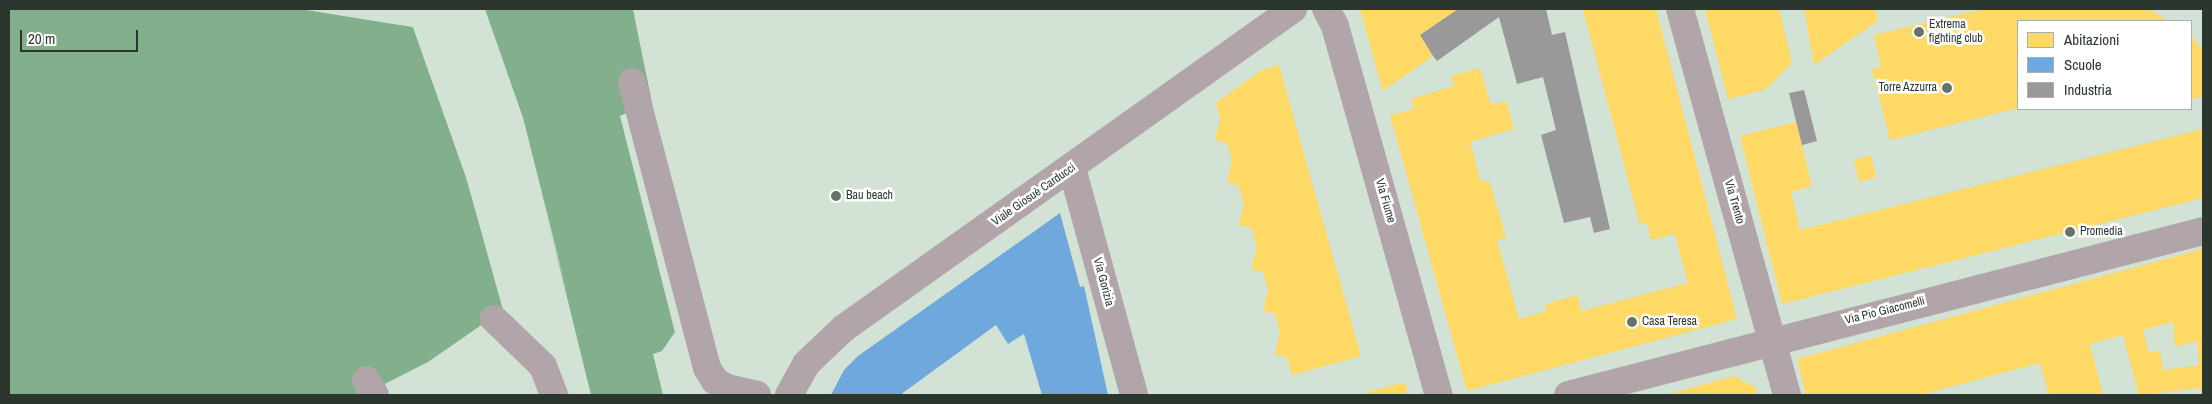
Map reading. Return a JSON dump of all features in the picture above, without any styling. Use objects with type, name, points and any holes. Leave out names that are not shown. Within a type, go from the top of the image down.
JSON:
[{"type":"street","name":"Viale Giosuè Carducci","points":[[789,395],[806,364],[844,328],[1072,168],[1293,9]]},
{"type":"street","name":"Via Fiume","points":[[1326,9],[1335,26],[1439,395]]},
{"type":"street","name":"Via Trento","points":[[1680,9],[1787,395]]},
{"type":"street","points":[[632,82],[707,368],[715,381],[727,388],[757,395]]},
{"type":"street","name":"Via Gorizia","points":[[1072,168],[1134,395]]},
{"type":"street","name":"Via Pio Giacomelli","points":[[1568,395],[1772,340],[2203,231]]},
{"type":"street","points":[[494,319],[543,366],[554,395]]},
{"type":"shaded area","points":[[9,9],[301,9],[413,27],[466,177],[503,310],[428,362],[363,395],[9,395]]},
{"type":"shaded area","points":[[485,9],[633,9],[652,102],[621,116],[675,332],[662,351],[653,354],[663,395],[591,395],[523,118]]},
{"type":"pier","points":[[301,9],[415,25],[468,176],[505,310],[466,177],[413,27]]},
{"type":"pier","points":[[483,9],[523,118],[569,300],[521,119]]},
{"type":"pier","points":[[633,9],[655,102],[623,117],[677,327],[675,332],[620,116],[652,102]]},
{"type":"building: Abitazioni","points":[[1360,9],[1458,9],[1420,35],[1433,56],[1383,91]]},
{"type":"building: Abitazioni","points":[[1583,9],[1656,9],[1737,319],[1467,391],[1390,115],[1414,109],[1411,99],[1454,86],[1451,76],[1480,68],[1491,105],[1506,101],[1514,129],[1470,142],[1481,182],[1489,180],[1506,238],[1497,240],[1519,319],[1547,311],[1545,304],[1578,295],[1581,311],[1688,283],[1675,234],[1651,240],[1647,223],[1640,225]]},
{"type":"building: Abitazioni","points":[[1705,9],[1779,9],[1792,63],[1765,90],[1728,99]]},
{"type":"building: Abitazioni","points":[[1804,9],[1876,9],[1878,21],[1814,65]]},
{"type":"building: Abitazioni","name":"Torre Azzurra","points":[[1983,9],[2148,9],[2167,20],[2017,20],[2017,108],[1890,140],[1872,69],[1881,67],[1874,35]]},
{"type":"building: Abitazioni","points":[[2192,36],[2203,51],[2203,96],[2192,99]]},
{"type":"building: Abitazioni","points":[[1279,65],[1361,356],[1292,375],[1287,357],[1275,354],[1280,332],[1275,314],[1263,311],[1268,289],[1263,272],[1251,269],[1257,247],[1251,227],[1239,225],[1244,204],[1239,186],[1227,182],[1232,160],[1227,143],[1215,140],[1220,118],[1216,103],[1262,70]]},
{"type":"building: Abitazioni","points":[[1796,122],[1812,186],[1791,192],[1800,230],[2203,129],[2203,198],[1782,304],[1740,136]]},
{"type":"building: Abitazioni","points":[[1871,155],[1876,177],[1859,182],[1854,160]]},
{"type":"building: Abitazioni","points":[[2203,249],[2203,395],[2200,388],[2139,395],[2123,335],[2090,344],[2103,395],[2049,395],[2040,363],[1920,395],[1806,395],[1797,359]],"holes":[[[2173,322],[2175,347],[2197,341],[2199,365],[2163,370],[2160,350],[2149,353],[2143,330]]]},
{"type":"building: Abitazioni","points":[[1734,376],[1755,387],[1757,395],[1665,395]]},
{"type":"building: Abitazioni","points":[[1405,382],[1408,395],[1357,395]]},
{"type":"building: Scuole","points":[[1060,213],[1080,287],[1084,286],[1108,395],[1042,395],[1024,334],[1008,344],[996,325],[900,395],[831,395],[844,370],[858,356]]},
{"type":"building: Industria","points":[[1458,9],[1546,9],[1552,35],[1565,32],[1610,229],[1594,233],[1590,217],[1564,223],[1541,135],[1556,130],[1543,77],[1517,84],[1499,17],[1437,61],[1433,56],[1420,35]]},
{"type":"building: Industria","points":[[1804,90],[1817,141],[1802,145],[1789,93]]},
{"type":"place","name":"Extrema fighting club","points":[[1919,32]]},
{"type":"place","name":"Torre Azzurra","points":[[1947,88]]},
{"type":"place","name":"Bau beach","points":[[836,196]]},
{"type":"place","name":"Promedia","points":[[2070,232]]},
{"type":"place","name":"Casa Teresa","points":[[1632,322]]}]
